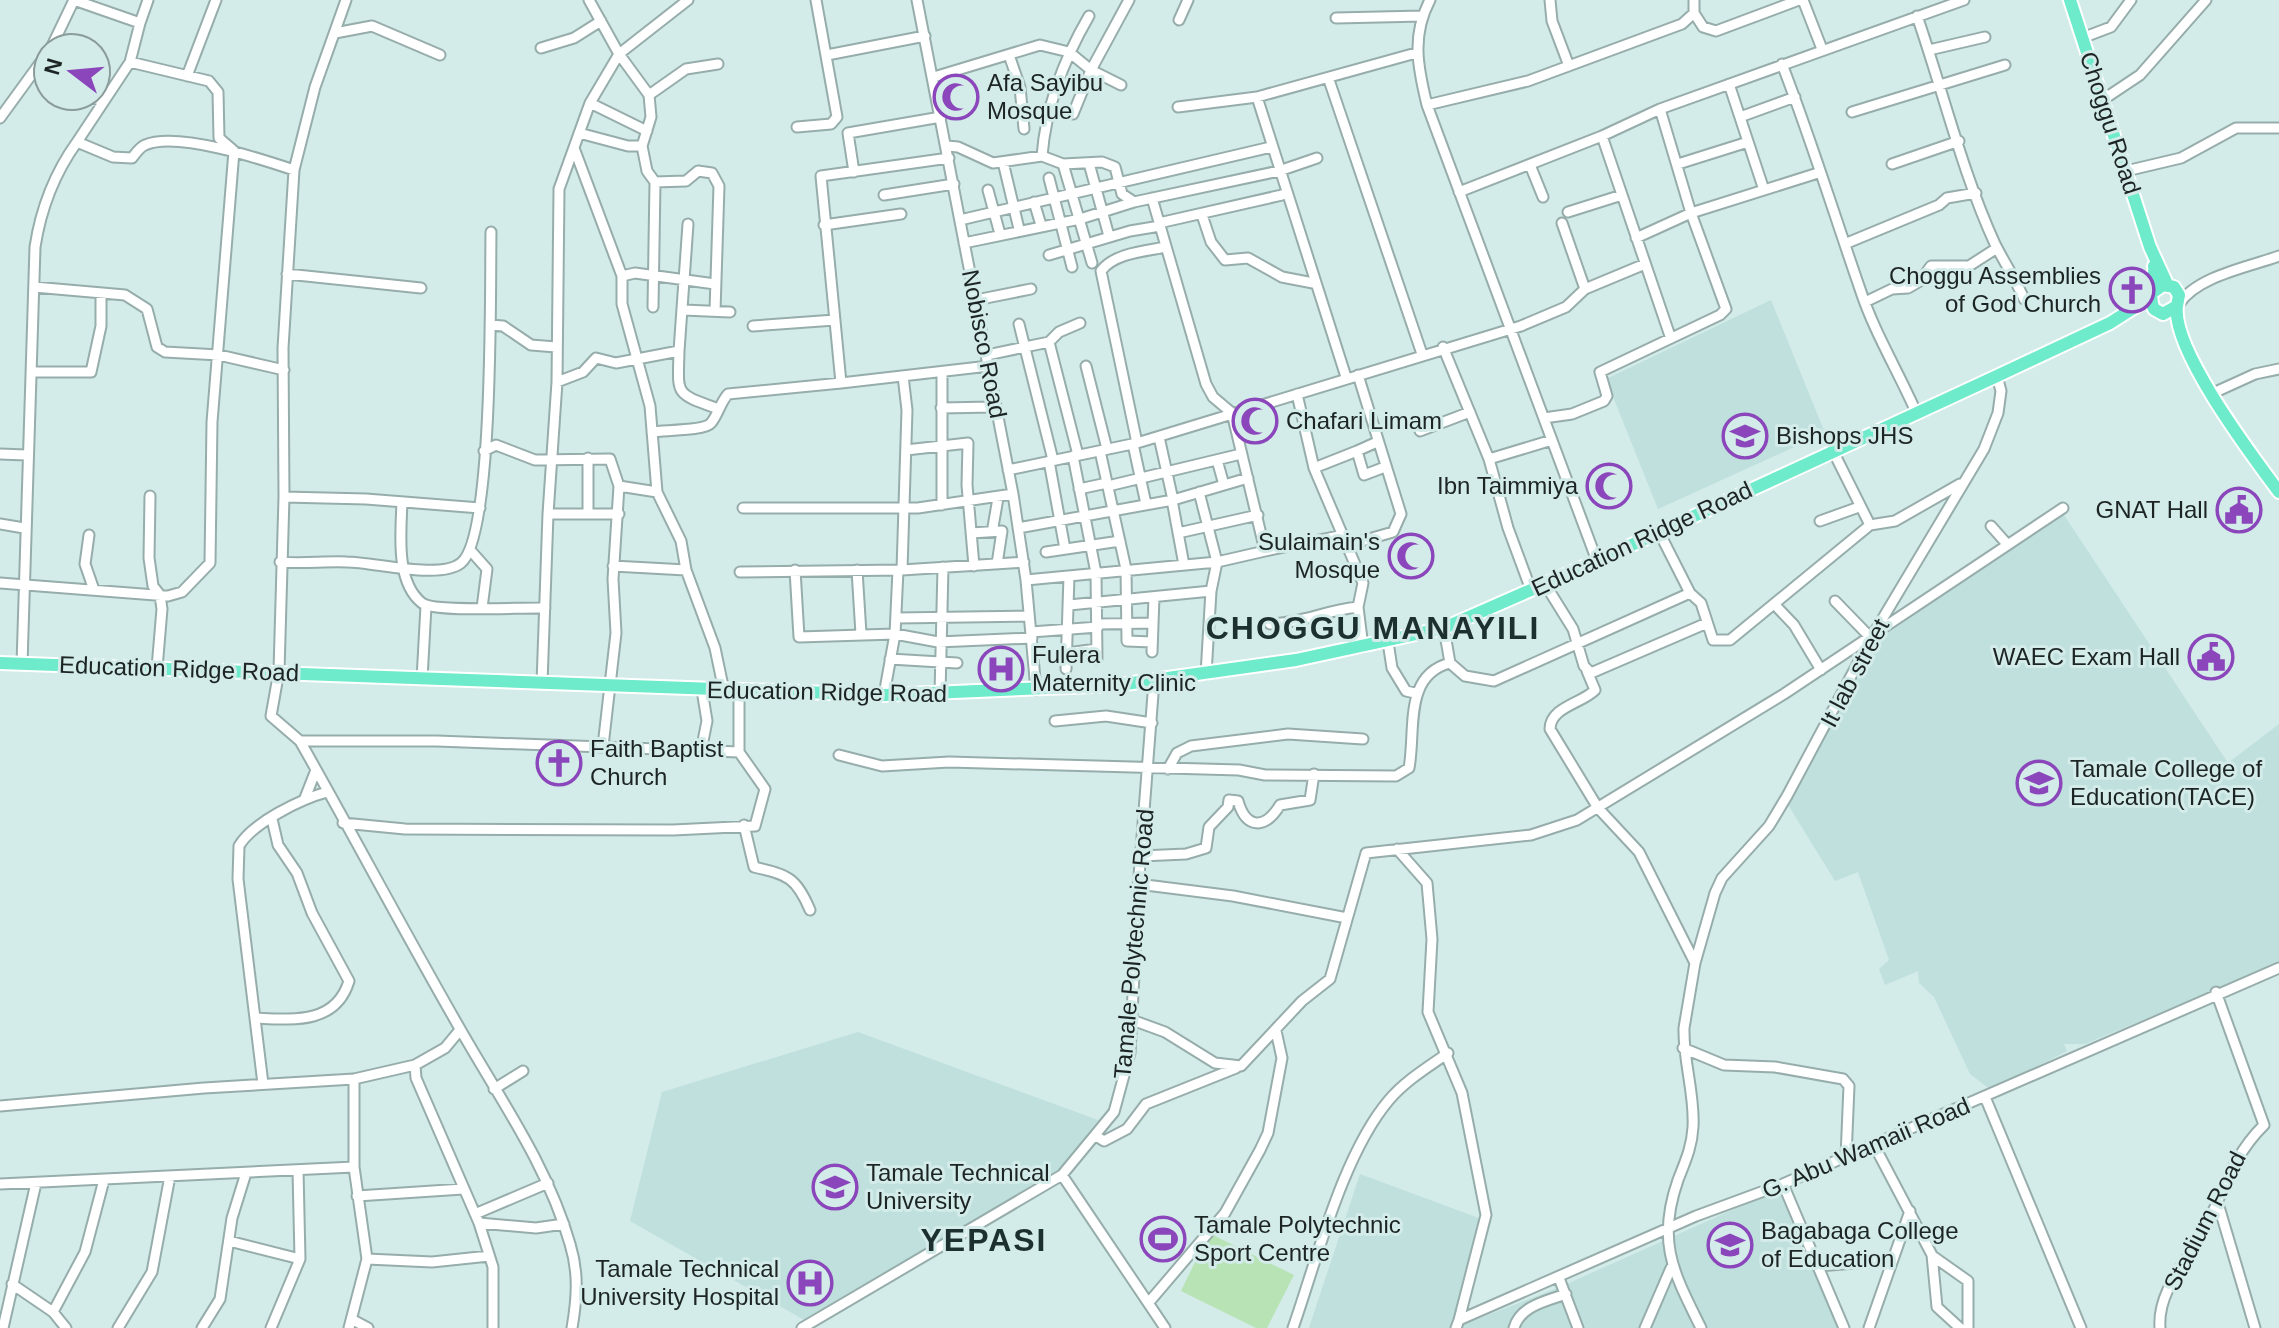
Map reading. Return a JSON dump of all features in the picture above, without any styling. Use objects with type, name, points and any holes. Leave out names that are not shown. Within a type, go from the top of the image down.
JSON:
[{"type":"main road","name":"Choggu Road","points":[[2070,0],[2150,247],[2155,281],[2152,294]]},
{"type":"main road","name":"Choggu Road","points":[[2150,247],[2170,286],[2179,295],[2178,306]]},
{"type":"main road","name":"Education Ridge Road","points":[[0,663],[279,671],[612,688],[884,695],[1036,690],[1154,681],[1363,647],[1444,628],[1597,561],[2110,323],[2152,294],[2170,286]]},
{"type":"main road","points":[[2152,294],[2161,313],[2192,357]]},
{"type":"main road","name":"Education Ridge Road","points":[[2110,323],[2161,313],[2178,306]]},
{"type":"main road","points":[[2178,306],[2178,322],[2211,394],[2279,492]]},
{"type":"street","points":[[112,89],[130,62],[148,0]]},
{"type":"street","points":[[187,76],[216,0]]},
{"type":"street","points":[[346,0],[315,87],[294,170],[284,370],[279,671],[271,716],[300,741],[343,823],[548,1183],[564,1224],[576,1270],[577,1294],[572,1328]]},
{"type":"street","points":[[589,0],[619,54],[649,95],[652,105],[642,146],[647,171],[655,182],[653,307]]},
{"type":"street","points":[[542,683],[548,514],[557,382],[559,189],[590,103],[619,54],[688,0]]},
{"type":"street","points":[[797,127],[835,121],[816,0]]},
{"type":"street","name":"Nobisco Road","points":[[917,0],[1013,494],[1007,529],[1024,562],[1036,690]]},
{"type":"street","points":[[1073,114],[1091,70],[1129,0]]},
{"type":"street","points":[[1179,20],[1188,0]]},
{"type":"street","points":[[1430,0],[1423,16],[1416,53],[1427,105],[1597,561]]},
{"type":"street","points":[[1550,0],[1552,21],[1569,66]]},
{"type":"street","points":[[1694,0],[1694,13],[1703,27],[1716,31],[1801,0],[1822,49]]},
{"type":"street","points":[[1459,192],[1602,136],[1660,109],[1964,0]]},
{"type":"street","points":[[2082,38],[2111,27],[2131,0]]},
{"type":"street","points":[[2104,99],[2140,75],[2206,0]]},
{"type":"street","points":[[58,32],[73,1],[140,23]]},
{"type":"street","points":[[1427,105],[1528,81],[1682,24],[1694,13]]},
{"type":"street","points":[[1042,156],[1049,109],[1069,52],[1089,16]]},
{"type":"street","points":[[1336,18],[1423,16]]},
{"type":"street","points":[[1917,16],[1976,193],[1997,248],[2007,261],[2024,299]]},
{"type":"street","points":[[541,48],[574,38],[601,21]]},
{"type":"street","points":[[335,33],[372,26],[440,55]]},
{"type":"street","points":[[827,55],[925,36]]},
{"type":"street","points":[[1929,50],[1985,37]]},
{"type":"street","points":[[934,77],[1040,45],[1069,52],[1091,70],[1121,85]]},
{"type":"street","points":[[1178,107],[1229,97],[1257,97],[1329,80],[1416,53]]},
{"type":"street","points":[[1009,55],[1020,87],[1024,129]]},
{"type":"street","points":[[130,62],[214,86],[218,92],[219,138],[234,151]]},
{"type":"street","points":[[649,95],[686,69],[718,64]]},
{"type":"street","points":[[1782,64],[1809,131],[1818,173],[1847,243],[1865,302],[1916,412]]},
{"type":"street","points":[[1852,112],[2005,65]]},
{"type":"street","points":[[0,118],[32,74]]},
{"type":"street","points":[[1329,80],[1422,354]]},
{"type":"street","points":[[1729,84],[1764,190]]},
{"type":"street","points":[[1257,97],[1313,283],[1346,377]]},
{"type":"street","points":[[1740,117],[1795,97]]},
{"type":"street","points":[[590,103],[647,131]]},
{"type":"street","points":[[1544,418],[1572,414],[1606,399],[1600,372],[1670,336],[1720,315],[1726,309],[1691,213],[1660,109]]},
{"type":"street","points":[[22,664],[26,587],[26,455],[40,213],[64,160],[97,112]]},
{"type":"street","points":[[854,172],[848,133],[941,117]]},
{"type":"street","points":[[2126,171],[2181,158],[2236,128],[2279,128]]},
{"type":"street","points":[[579,133],[628,146],[642,146]]},
{"type":"street","points":[[1602,136],[1670,336]]},
{"type":"street","points":[[1892,164],[1959,141]]},
{"type":"street","points":[[77,142],[122,159],[132,158],[143,146],[165,142],[234,151],[294,170]]},
{"type":"street","points":[[1678,164],[1748,142]]},
{"type":"street","points":[[947,146],[958,147],[979,160],[1003,162],[1042,156],[1063,164],[1108,164],[1115,167],[1125,198],[1134,202]]},
{"type":"street","points":[[573,147],[622,276],[622,304],[650,406],[657,492],[681,541],[686,570],[715,648],[724,691]]},
{"type":"street","points":[[960,220],[1271,147]]},
{"type":"street","points":[[0,583],[160,595],[182,592],[210,563],[212,422],[234,151]]},
{"type":"street","points":[[841,383],[821,176],[949,158]]},
{"type":"street","points":[[964,243],[1019,229],[1080,219],[1134,202],[1279,171],[1317,158]]},
{"type":"street","points":[[1003,162],[1019,229]]},
{"type":"street","points":[[1063,164],[1074,193],[1092,263]]},
{"type":"street","points":[[1530,165],[1543,197]]},
{"type":"street","points":[[1090,167],[1109,236]]},
{"type":"street","points":[[655,182],[686,181],[698,171],[712,173],[719,186],[715,311]]},
{"type":"street","points":[[1636,238],[1691,213],[1818,173]]},
{"type":"street","points":[[1049,178],[1072,267]]},
{"type":"street","points":[[884,195],[954,184]]},
{"type":"street","points":[[988,190],[1000,234]]},
{"type":"street","points":[[1847,243],[1939,205],[1947,198],[1976,193]]},
{"type":"street","points":[[1049,255],[1109,236],[1282,195]]},
{"type":"street","points":[[1568,212],[1622,195]]},
{"type":"street","points":[[1152,198],[1206,384],[1213,397],[1232,413],[1265,551]]},
{"type":"street","points":[[1034,202],[1041,225]]},
{"type":"street","points":[[824,225],[901,214]]},
{"type":"street","points":[[1202,215],[1211,242],[1225,260],[1248,258],[1282,277],[1313,283]]},
{"type":"street","points":[[1562,223],[1585,289]]},
{"type":"street","points":[[688,224],[678,387],[684,397],[716,408]]},
{"type":"street","points":[[280,562],[371,563],[406,569],[449,569],[461,564],[471,551],[480,508],[486,433],[491,232]]},
{"type":"street","points":[[1146,504],[1101,271],[1107,264],[1134,253],[1166,247]]},
{"type":"street","points":[[1865,302],[1892,289],[1908,288],[1920,281],[1931,266],[1969,266],[1997,248]]},
{"type":"street","points":[[2178,306],[2185,295],[2207,283],[2279,256]]},
{"type":"street","points":[[1008,470],[1135,444],[1509,328],[1561,310],[1585,289],[1645,264]]},
{"type":"street","points":[[287,274],[421,288]]},
{"type":"street","points":[[622,276],[654,276],[715,284]]},
{"type":"street","points":[[2170,286],[2207,283]]},
{"type":"street","points":[[34,287],[125,295],[147,309],[157,347],[165,352],[219,355],[284,370]]},
{"type":"street","points":[[976,300],[1031,289]]},
{"type":"street","points":[[31,372],[91,372],[101,326],[101,295]]},
{"type":"street","points":[[683,310],[730,312]]},
{"type":"street","points":[[753,326],[835,320]]},
{"type":"street","points":[[652,432],[703,429],[712,423],[716,408],[728,394],[942,373],[1049,342],[1059,332],[1080,323]]},
{"type":"street","points":[[1019,324],[1051,461],[1065,549]]},
{"type":"street","points":[[490,325],[503,326],[531,345],[556,347]]},
{"type":"street","points":[[1049,342],[1075,456],[1083,515],[1096,573],[1098,601],[1097,654],[1067,653]]},
{"type":"street","points":[[1443,347],[1489,459],[1508,528],[1531,590]]},
{"type":"street","points":[[557,382],[583,372],[596,358],[616,363],[679,351]]},
{"type":"street","points":[[1086,366],[1126,569],[1129,599],[1127,641],[1152,647],[1154,597]]},
{"type":"street","points":[[2211,394],[2255,374],[2279,369]]},
{"type":"street","points":[[942,373],[942,505]]},
{"type":"street","points":[[1026,580],[1217,562],[1265,551],[1393,532],[1400,519],[1400,508],[1358,375]]},
{"type":"street","points":[[884,695],[897,618],[904,507],[906,450],[903,376]]},
{"type":"street","name":"It lab street","points":[[1671,1268],[1668,1231],[1678,1180],[1691,1145],[1693,1124],[1683,1048],[1695,963],[1707,911],[1722,878],[1775,816],[1872,635],[1994,427],[2001,391],[1997,376]]},
{"type":"street","points":[[1297,394],[1314,468],[1363,583],[1358,607],[1363,647]]},
{"type":"street","points":[[941,408],[993,407]]},
{"type":"street","points":[[1420,431],[1470,412]]},
{"type":"street","points":[[486,433],[496,445],[535,460],[610,459],[619,486],[619,514],[613,566],[616,633],[603,746]]},
{"type":"street","points":[[1159,437],[1184,565]]},
{"type":"street","points":[[1489,459],[1552,440]]},
{"type":"street","points":[[1314,468],[1377,442]]},
{"type":"street","points":[[906,450],[968,443],[974,566]]},
{"type":"street","points":[[484,451],[496,445]]},
{"type":"street","points":[[1357,451],[1364,475],[1385,467]]},
{"type":"street","points":[[1833,451],[1870,525]]},
{"type":"street","points":[[0,454],[26,455]]},
{"type":"street","points":[[1079,489],[1142,478],[1241,454]]},
{"type":"street","points":[[588,458],[588,513]]},
{"type":"street","points":[[1217,460],[1224,485]]},
{"type":"street","points":[[971,533],[1172,500],[1248,478]]},
{"type":"street","points":[[1659,532],[1690,593],[1701,603],[1713,640],[1730,640],[1870,525],[1895,521],[1960,484]]},
{"type":"street","points":[[619,486],[657,492]]},
{"type":"street","points":[[1199,492],[1217,562],[1211,591],[1206,674]]},
{"type":"street","points":[[743,508],[969,504],[1013,494]]},
{"type":"street","points":[[150,496],[149,558],[153,586],[160,595],[162,609],[157,668]]},
{"type":"street","points":[[284,497],[480,508]]},
{"type":"street","points":[[997,564],[1007,529],[998,498]]},
{"type":"street","points":[[402,502],[402,555],[415,596],[426,606],[545,608]]},
{"type":"street","points":[[1820,521],[1859,507]]},
{"type":"street","points":[[1096,1136],[1104,1141],[1116,1137],[1127,1129],[1146,1104],[1236,1068],[1276,1031],[1302,1001],[1330,979],[1366,853],[1531,835],[1577,820],[1821,670],[2063,508]]},
{"type":"street","points":[[548,514],[619,514]]},
{"type":"street","points":[[1178,533],[1258,515]]},
{"type":"street","points":[[0,524],[24,528]]},
{"type":"street","points":[[1991,526],[2007,544]]},
{"type":"street","points":[[89,535],[85,564],[94,590]]},
{"type":"street","points":[[1046,552],[1120,541]]},
{"type":"street","points":[[471,551],[487,569],[482,608]]},
{"type":"street","points":[[740,572],[900,570],[1024,562]]},
{"type":"street","points":[[613,566],[686,570]]},
{"type":"street","points":[[940,694],[938,642],[943,567]]},
{"type":"street","points":[[795,570],[799,637],[895,634],[938,642],[1031,635],[1129,621],[1153,623]]},
{"type":"street","points":[[857,570],[861,634]]},
{"type":"street","points":[[1066,669],[1069,576]]},
{"type":"street","points":[[1545,584],[1573,629],[1595,690],[1557,713],[1549,724],[1598,808],[1639,852],[1695,963]]},
{"type":"street","points":[[1069,605],[1211,591]]},
{"type":"street","points":[[1444,628],[1450,663],[1465,676],[1494,681],[1690,593]]},
{"type":"street","points":[[1835,601],[1872,635]]},
{"type":"street","points":[[1775,605],[1794,625],[1821,670]]},
{"type":"street","points":[[422,679],[426,606]]},
{"type":"street","points":[[1270,624],[1312,620],[1330,610],[1358,607]]},
{"type":"street","points":[[897,618],[1029,616]]},
{"type":"street","points":[[1587,671],[1596,673],[1707,623]]},
{"type":"street","points":[[1388,642],[1395,675],[1406,691],[1415,693]]},
{"type":"street","points":[[890,659],[957,663]]},
{"type":"street","points":[[839,755],[882,766],[949,762],[1314,774],[1406,773],[1413,746],[1415,693],[1431,670],[1450,663]]},
{"type":"street","name":"Tamale Polytechnic Road","points":[[802,1328],[1062,1175],[1114,1112],[1122,1092],[1132,1020],[1138,884],[1154,681]]},
{"type":"street","points":[[701,751],[707,721],[702,690]]},
{"type":"street","points":[[343,823],[405,829],[673,830],[755,826],[765,789],[739,752],[739,692]]},
{"type":"street","points":[[1055,721],[1106,716],[1152,723]]},
{"type":"street","points":[[1168,769],[1177,753],[1191,746],[1288,734],[1363,739]]},
{"type":"street","points":[[300,741],[437,741],[739,752]]},
{"type":"street","points":[[305,798],[316,770]]},
{"type":"street","points":[[1141,856],[1186,854],[1206,848],[1209,827],[1223,813],[1229,800],[1238,801],[1241,814],[1247,820],[1257,823],[1266,821],[1280,805],[1310,800],[1314,774]]},
{"type":"street","points":[[263,1084],[237,857],[244,837],[305,798],[327,792]]},
{"type":"street","points":[[256,1018],[319,1015],[343,999],[349,981],[312,913],[297,873],[278,845],[272,819]]},
{"type":"street","points":[[744,825],[754,867],[776,872],[799,885],[810,910]]},
{"type":"street","points":[[1397,849],[1427,883],[1432,939],[1428,1012],[1448,1053],[1462,1093],[1486,1215],[1457,1324]]},
{"type":"street","points":[[1138,884],[1207,892],[1347,918]]},
{"type":"street","name":"G. Abu Wamaii Road","points":[[1457,1324],[1696,1216],[1783,1184],[2216,992],[2279,968]]},
{"type":"street","name":"Stadium Road","points":[[2160,1328],[2162,1307],[2179,1269],[2205,1229],[2242,1148],[2264,1122],[2216,992]]},
{"type":"street","points":[[1132,1020],[1165,1032],[1215,1063],[1236,1068]]},
{"type":"street","points":[[0,1106],[354,1079],[415,1065],[445,1048],[460,1030]]},
{"type":"street","points":[[1150,1301],[1225,1213],[1268,1133],[1282,1058],[1276,1031]]},
{"type":"street","points":[[1683,1048],[1724,1065],[1775,1067],[1847,1082],[1846,1157]]},
{"type":"street","points":[[1293,1328],[1340,1191],[1382,1109],[1409,1082],[1448,1053]]},
{"type":"street","points":[[415,1065],[416,1078],[477,1219],[489,1256],[495,1293],[493,1328]]},
{"type":"street","points":[[494,1089],[523,1071]]},
{"type":"street","points":[[354,1079],[354,1167],[367,1259],[351,1324],[368,1328]]},
{"type":"street","points":[[1985,1097],[2081,1328]]},
{"type":"street","points":[[1874,1145],[1932,1255],[1937,1276],[1937,1307],[1960,1328]]},
{"type":"street","points":[[0,1184],[354,1167]]},
{"type":"street","points":[[271,1328],[300,1259],[298,1170]]},
{"type":"street","points":[[202,1328],[220,1299],[229,1241],[246,1173]]},
{"type":"street","points":[[1062,1175],[1150,1301],[1165,1328]]},
{"type":"street","points":[[118,1328],[152,1272],[170,1176]]},
{"type":"street","points":[[53,1312],[85,1252],[104,1180]]},
{"type":"street","points":[[3,1328],[36,1183]]},
{"type":"street","points":[[477,1219],[548,1183]]},
{"type":"street","points":[[1783,1184],[1842,1328]]},
{"type":"street","points":[[357,1196],[463,1189]]},
{"type":"street","name":"Stadium Road","points":[[2217,1200],[2251,1326]]},
{"type":"street","points":[[1869,1328],[1910,1211]]},
{"type":"street","points":[[477,1219],[536,1228],[564,1224]]},
{"type":"street","points":[[229,1241],[300,1259]]},
{"type":"street","points":[[1932,1255],[1968,1281],[1968,1328]]},
{"type":"street","points":[[367,1259],[432,1262],[489,1256]]},
{"type":"street","points":[[1819,1266],[1891,1260]]},
{"type":"street","points":[[1645,1328],[1671,1268]]},
{"type":"street","points":[[1671,1268],[1701,1328]]},
{"type":"street","points":[[1559,1278],[1578,1328]]},
{"type":"street","points":[[12,1284],[53,1312],[66,1328]]},
{"type":"street","points":[[1514,1328],[1517,1318],[1525,1311],[1566,1294]]},
{"type":"shaded area","points":[[1771,300],[1825,433],[1658,509],[1606,379]]},
{"type":"shaded area","name":"Tamale College of Education(TACE)","points":[[2062,512],[2228,763],[2279,724],[2279,963],[2085,1044],[2064,1044],[2067,1051],[1991,1090],[1970,1074],[1934,997],[1919,983],[1918,971],[1885,985],[1879,969],[1889,960],[1858,872],[1835,881],[1787,803],[1866,663],[1888,633]]},
{"type":"shaded area","name":"Tamale Technical University","points":[[858,1032],[1098,1120],[1059,1171],[806,1321],[630,1221],[662,1092]]},
{"type":"shaded area","name":"Bagabaga College of Education","points":[[1360,1174],[1484,1220],[1457,1327],[1560,1287],[1779,1189],[1786,1195],[1843,1328],[1309,1328]]},
{"type":"green space","points":[[1209,1233],[1294,1275],[1267,1328],[1256,1328],[1181,1291]]},
{"type":"place","name":"Afa Sayibu Mosque","points":[[956,97]]},
{"type":"place","name":"Choggu Assemblies of God Church","points":[[2132,290]]},
{"type":"place","name":"Chafari Limam","points":[[1255,421]]},
{"type":"place","name":"Bishops JHS","points":[[1745,436]]},
{"type":"place","name":"Ibn Taimmiya","points":[[1609,486]]},
{"type":"place","name":"GNAT Hall","points":[[2239,510]]},
{"type":"place","name":"Sulaimain's Mosque","points":[[1411,556]]},
{"type":"place","name":"WAEC Exam Hall","points":[[2211,657]]},
{"type":"place","name":"Fulera Maternity Clinic","points":[[1001,669]]},
{"type":"place","name":"Faith Baptist Church","points":[[559,763]]},
{"type":"place","name":"Tamale College of Education(TACE)","points":[[2039,783]]},
{"type":"place","name":"Tamale Technical University","points":[[835,1187]]},
{"type":"place","name":"Tamale Polytechnic Sport Centre","points":[[1163,1239]]},
{"type":"place","name":"Bagabaga College of Education","points":[[1730,1245]]},
{"type":"place","name":"Tamale Technical University Hospital","points":[[810,1283]]},
{"type":"district","name":"CHOGGU MANAYILI","points":[[1373,628]]},
{"type":"district","name":"YEPASI","points":[[984,1240]]}]
